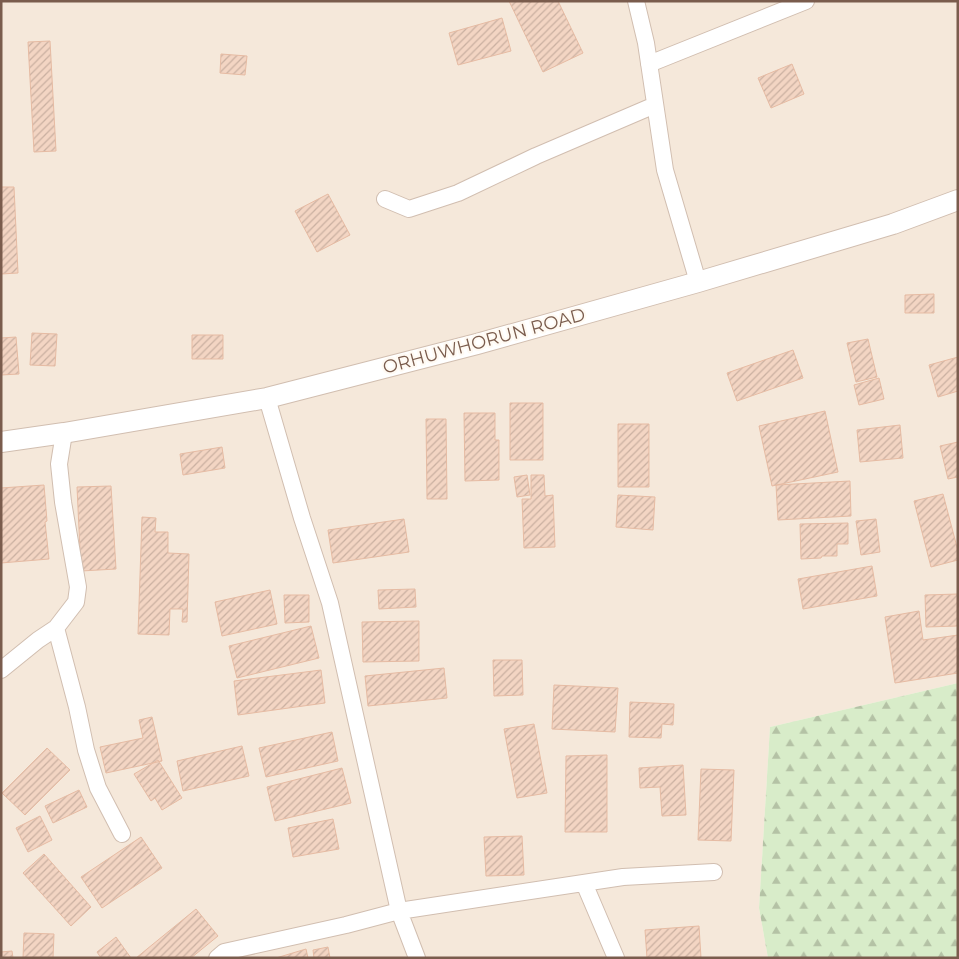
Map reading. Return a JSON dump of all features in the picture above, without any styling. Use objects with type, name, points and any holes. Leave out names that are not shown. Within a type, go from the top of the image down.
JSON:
[{"type":"street","points":[[636,1],[646,43],[665,170],[698,282]]},
{"type":"street","points":[[649,64],[806,1]]},
{"type":"street","points":[[384,200],[410,209],[458,193],[536,156],[655,105]]},
{"type":"street","name":"ORHUWHORUN ROAD","points":[[1,442],[267,398],[477,344],[698,282],[893,224],[958,200]]},
{"type":"street","points":[[267,398],[302,518],[330,603],[399,911],[417,958]]},
{"type":"street","points":[[1,670],[56,628],[76,602],[78,587],[63,502],[59,464],[64,433]]},
{"type":"street","points":[[56,628],[86,750],[98,788],[122,834]]},
{"type":"street","points":[[218,958],[224,952],[346,925],[399,911],[623,876],[714,872]]},
{"type":"street","points":[[584,883],[616,958]]},
{"type":"shaded area","points":[[1,1],[958,1],[958,683],[770,727],[759,908],[768,958],[1,958]]},
{"type":"green space","points":[[958,683],[958,958],[768,958],[759,908],[770,727]]},
{"type":"building","points":[[509,1],[558,1],[583,53],[543,72]]},
{"type":"building","points":[[502,18],[511,51],[458,65],[449,33]]},
{"type":"building","points":[[50,41],[56,151],[34,152],[28,42]]},
{"type":"building","points":[[221,54],[247,56],[245,75],[220,73]]},
{"type":"building","points":[[792,64],[804,94],[771,108],[758,78]]},
{"type":"building","points":[[1,187],[14,187],[18,273],[1,274]]},
{"type":"building","points":[[328,194],[350,235],[317,252],[295,211]]},
{"type":"building","points":[[934,294],[934,313],[905,313],[905,295]]},
{"type":"building","points":[[32,333],[57,334],[55,366],[30,365]]},
{"type":"building","points":[[192,335],[223,335],[223,359],[192,359]]},
{"type":"building","points":[[16,337],[19,374],[1,375],[1,338]]},
{"type":"building","points":[[868,339],[877,377],[856,382],[847,343]]},
{"type":"building","points":[[793,350],[803,378],[737,401],[727,373]]},
{"type":"building","points":[[958,357],[958,391],[938,397],[929,365]]},
{"type":"building","points":[[879,378],[884,399],[859,405],[854,385]]},
{"type":"building","points":[[510,403],[543,403],[543,460],[510,460]]},
{"type":"building","points":[[825,411],[838,472],[772,486],[759,426]]},
{"type":"building","points":[[464,413],[495,413],[495,440],[499,440],[499,480],[465,481]]},
{"type":"building","points":[[426,419],[446,419],[447,499],[427,499]]},
{"type":"building","points":[[618,424],[649,424],[649,487],[618,487]]},
{"type":"building","points":[[900,425],[903,458],[860,462],[857,430]]},
{"type":"building","points":[[958,442],[958,477],[948,479],[940,446]]},
{"type":"building","points":[[222,447],[225,468],[183,475],[180,454]]},
{"type":"building","points":[[527,475],[530,495],[517,497],[514,477]]},
{"type":"building","points":[[531,475],[544,475],[545,496],[553,495],[555,547],[524,548],[522,499],[531,499]]},
{"type":"building","points":[[850,481],[851,516],[778,520],[776,485]]},
{"type":"building","points":[[44,485],[49,559],[1,563],[1,488]]},
{"type":"building","points":[[111,486],[116,569],[81,571],[77,487]]},
{"type":"building","points":[[943,494],[958,551],[958,560],[931,567],[914,501]]},
{"type":"building","points":[[618,495],[655,497],[653,530],[616,527]]},
{"type":"building","points":[[142,517],[156,518],[155,532],[168,532],[168,553],[189,554],[187,622],[182,622],[183,609],[170,609],[169,635],[138,634]]},
{"type":"building","points":[[404,519],[409,552],[333,563],[328,530]]},
{"type":"building","points":[[876,519],[880,552],[861,555],[856,521]]},
{"type":"building","points":[[848,523],[848,544],[837,544],[837,556],[801,559],[800,524]]},
{"type":"building","points":[[872,566],[877,596],[803,609],[798,579]]},
{"type":"building","points":[[415,589],[416,607],[379,609],[378,590]]},
{"type":"building","points":[[270,590],[277,624],[222,636],[215,602]]},
{"type":"building","points":[[958,594],[958,626],[926,627],[925,595]]},
{"type":"building","points":[[284,595],[309,595],[309,622],[285,623]]},
{"type":"building","points":[[919,611],[923,640],[958,635],[958,673],[895,683],[885,617]]},
{"type":"building","points":[[419,621],[419,661],[363,662],[362,622]]},
{"type":"building","points":[[311,626],[319,658],[237,678],[229,646]]},
{"type":"building","points":[[493,660],[522,660],[523,695],[494,696]]},
{"type":"building","points":[[444,668],[447,698],[368,706],[365,676]]},
{"type":"building","points":[[321,670],[325,703],[238,715],[234,681]]},
{"type":"building","points":[[554,685],[618,688],[615,732],[552,729]]},
{"type":"building","points":[[630,702],[674,704],[673,725],[662,724],[661,738],[629,737]]},
{"type":"building","points":[[152,717],[162,761],[106,773],[100,747],[143,738],[139,720]]},
{"type":"building","points":[[534,724],[547,793],[517,798],[504,729]]},
{"type":"building","points":[[332,732],[338,761],[266,777],[259,748]]},
{"type":"building","points":[[242,746],[249,776],[183,791],[177,761]]},
{"type":"building","points":[[47,748],[70,770],[25,815],[2,793]]},
{"type":"building","points":[[607,755],[607,832],[565,832],[566,756]]},
{"type":"building","points":[[158,760],[182,798],[162,810],[155,798],[151,801],[134,774]]},
{"type":"building","points":[[683,765],[686,815],[662,816],[660,787],[640,788],[639,768]]},
{"type":"building","points":[[342,768],[351,803],[275,821],[267,787]]},
{"type":"building","points":[[701,769],[734,770],[731,841],[698,840]]},
{"type":"building","points":[[79,790],[87,807],[53,823],[45,806]]},
{"type":"building","points":[[40,816],[52,840],[28,852],[16,828]]},
{"type":"building","points":[[333,819],[339,849],[293,857],[288,828]]},
{"type":"building","points":[[522,836],[524,875],[486,876],[484,837]]},
{"type":"building","points":[[141,837],[162,868],[102,908],[81,877]]},
{"type":"building","points":[[44,854],[91,907],[71,926],[23,873]]},
{"type":"building","points":[[196,909],[218,936],[191,958],[136,958]]},
{"type":"building","points":[[699,926],[701,958],[647,958],[645,930]]},
{"type":"building","points":[[24,933],[54,934],[53,958],[23,958]]},
{"type":"building","points":[[116,937],[131,958],[101,958],[97,952]]},
{"type":"building","points":[[328,947],[330,958],[314,958],[313,950]]},
{"type":"building","points":[[306,949],[308,958],[276,958]]},
{"type":"building","points":[[12,951],[13,958],[1,958],[1,952]]}]
